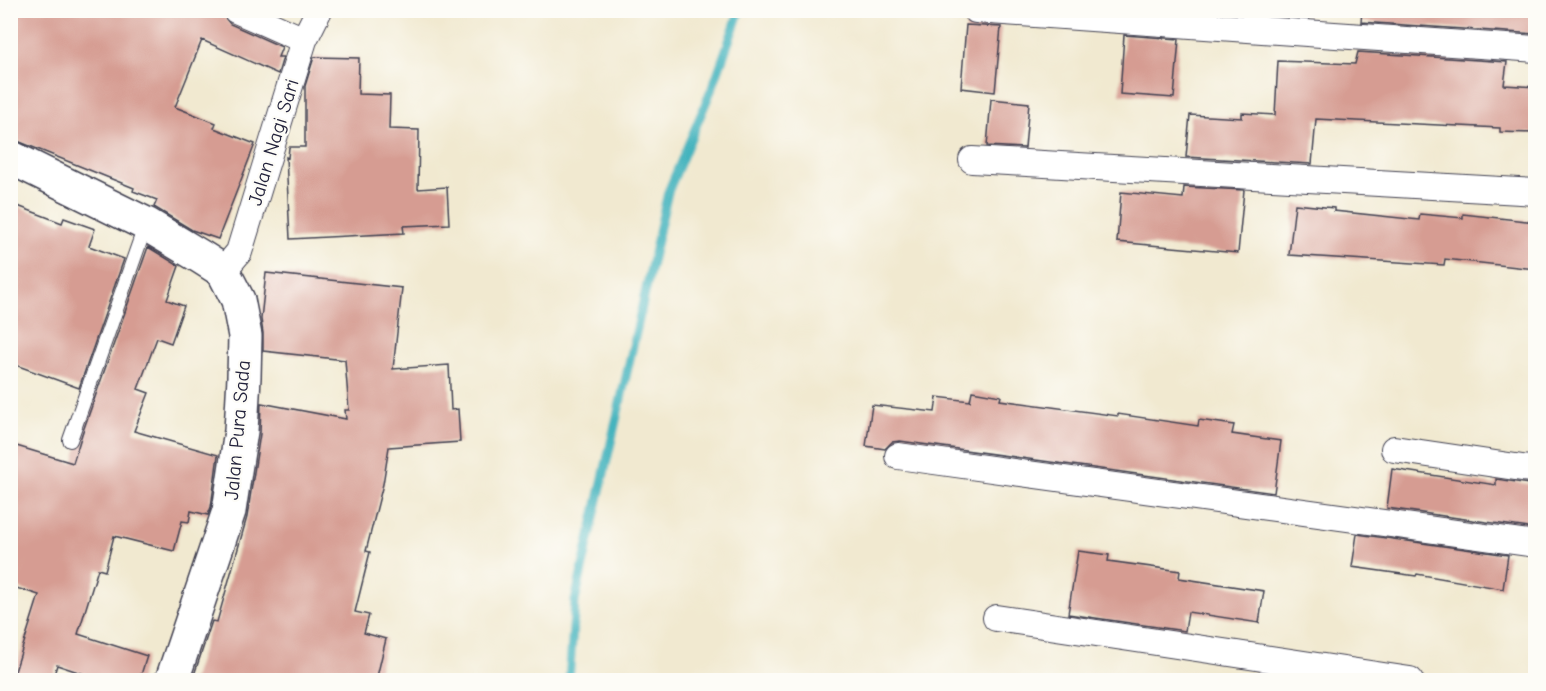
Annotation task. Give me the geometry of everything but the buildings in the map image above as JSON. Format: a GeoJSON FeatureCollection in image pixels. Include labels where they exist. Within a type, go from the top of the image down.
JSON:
{"type":"FeatureCollection","features":[{"type":"Feature","properties":{"kind":"street"},"geometry":{"type":"LineString","coordinates":[[236,10],[304,40]]}},
{"type":"Feature","properties":{"kind":"street","name":"Jalan Nagi Sari"},"geometry":{"type":"LineString","coordinates":[[223,271],[239,252],[304,40],[319,10]]}},
{"type":"Feature","properties":{"kind":"street"},"geometry":{"type":"LineString","coordinates":[[976,10],[1536,49]]}},
{"type":"Feature","properties":{"kind":"street"},"geometry":{"type":"LineString","coordinates":[[10,157],[146,224],[223,271]]}},
{"type":"Feature","properties":{"kind":"street"},"geometry":{"type":"LineString","coordinates":[[972,160],[1536,192]]}},
{"type":"Feature","properties":{"kind":"street","name":"Jalan Pura Sada"},"geometry":{"type":"LineString","coordinates":[[172,681],[229,511],[241,431],[245,336],[238,300],[223,271]]}},
{"type":"Feature","properties":{"kind":"street"},"geometry":{"type":"LineString","coordinates":[[1394,449],[1536,470]]}},
{"type":"Feature","properties":{"kind":"street"},"geometry":{"type":"LineString","coordinates":[[898,456],[1536,544]]}},
{"type":"Feature","properties":{"kind":"street"},"geometry":{"type":"LineString","coordinates":[[996,618],[1410,681]]}},
{"type":"Feature","properties":{"kind":"lane"},"geometry":{"type":"LineString","coordinates":[[70,441],[146,224]]}},
{"type":"Feature","properties":{"kind":"waterway"},"geometry":{"type":"LineString","coordinates":[[569,680],[575,601],[668,192],[713,86],[740,10]]}}]}
